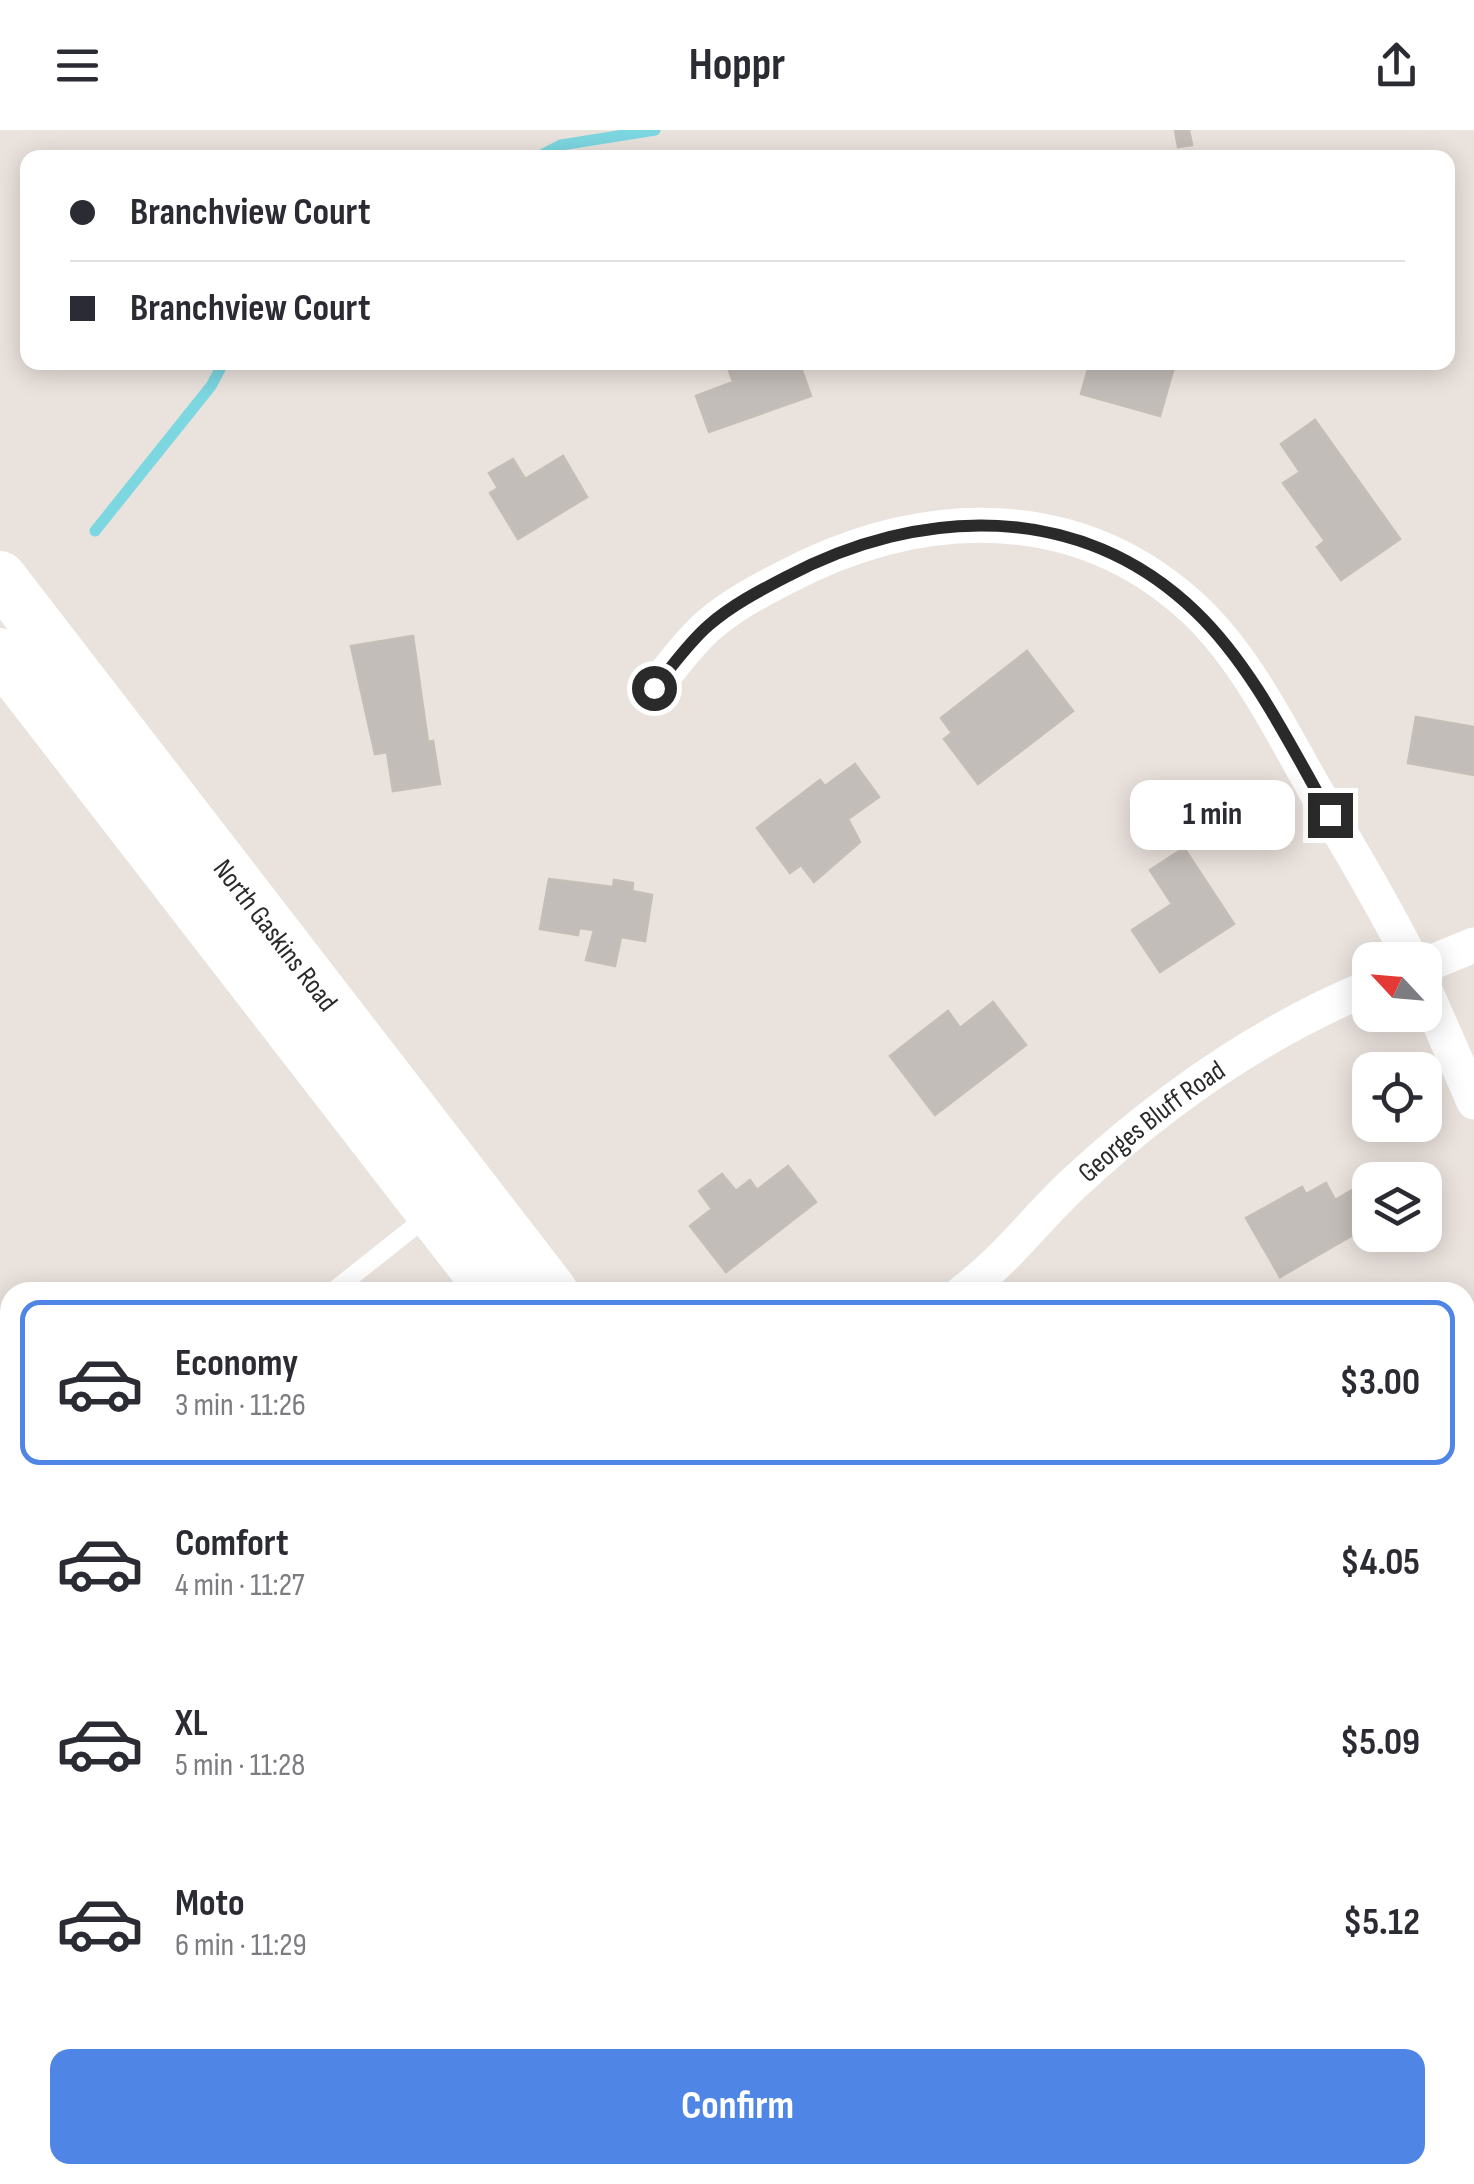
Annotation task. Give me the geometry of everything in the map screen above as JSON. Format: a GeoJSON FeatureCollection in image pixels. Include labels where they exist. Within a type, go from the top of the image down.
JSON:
{"type":"FeatureCollection","features":[{"type":"Feature","properties":{"kind":"main road","name":"North Gaskins Road"},"geometry":{"type":"LineString","coordinates":[[0,577],[544,1282]]}},
{"type":"Feature","properties":{"kind":"main road","name":"North Gaskins Road"},"geometry":{"type":"LineString","coordinates":[[0,654],[486,1282]]}},
{"type":"Feature","properties":{"kind":"street"},"geometry":{"type":"LineString","coordinates":[[654,688],[698,636],[750,596],[829,554],[898,531],[985,523],[1060,536],[1096,549],[1159,583],[1196,612],[1224,645],[1272,714],[1402,942]]}},
{"type":"Feature","properties":{"kind":"street"},"geometry":{"type":"LineString","coordinates":[[1442,958],[1474,945]]}},
{"type":"Feature","properties":{"kind":"street","name":"Georges Bluff Road"},"geometry":{"type":"LineString","coordinates":[[976,1282],[1082,1176],[1183,1093],[1281,1029],[1352,995]]}},
{"type":"Feature","properties":{"kind":"street"},"geometry":{"type":"LineString","coordinates":[[1442,1029],[1474,1102]]}},
{"type":"Feature","properties":{"kind":"lane"},"geometry":{"type":"LineString","coordinates":[[345,1282],[432,1213]]}},
{"type":"Feature","properties":{"kind":"building"},"geometry":{"type":"Polygon","coordinates":[[[1175,130],[1189,130],[1192,145],[1178,147],[1175,130]]]}},
{"type":"Feature","properties":{"kind":"building"},"geometry":{"type":"Polygon","coordinates":[[[729,370],[802,370],[811,396],[709,432],[696,396],[733,382],[729,370]]]}},
{"type":"Feature","properties":{"kind":"building"},"geometry":{"type":"Polygon","coordinates":[[[1088,370],[1173,370],[1160,416],[1081,394],[1088,370]]]}},
{"type":"Feature","properties":{"kind":"building"},"geometry":{"type":"Polygon","coordinates":[[[1315,420],[1400,539],[1341,580],[1317,547],[1325,541],[1283,483],[1300,472],[1281,444],[1315,420]]]}},
{"type":"Feature","properties":{"kind":"building"},"geometry":{"type":"Polygon","coordinates":[[[563,456],[587,497],[518,539],[490,493],[498,488],[489,473],[513,459],[525,479],[563,456]]]}},
{"type":"Feature","properties":{"kind":"building"},"geometry":{"type":"Polygon","coordinates":[[[413,636],[428,742],[433,741],[440,784],[393,791],[387,752],[375,754],[351,646],[413,636]]]}},
{"type":"Feature","properties":{"kind":"building"},"geometry":{"type":"Polygon","coordinates":[[[1027,651],[1073,711],[978,784],[944,739],[952,733],[941,718],[1027,651]]]}},
{"type":"Feature","properties":{"kind":"building"},"geometry":{"type":"Polygon","coordinates":[[[1416,717],[1474,727],[1474,775],[1408,763],[1416,717]]]}},
{"type":"Feature","properties":{"kind":"building"},"geometry":{"type":"Polygon","coordinates":[[[855,764],[879,797],[848,819],[860,842],[814,882],[801,865],[790,873],[757,828],[820,780],[825,786],[855,764]]]}},
{"type":"Feature","properties":{"kind":"building"},"geometry":{"type":"Polygon","coordinates":[[[1184,848],[1234,924],[1160,972],[1132,930],[1172,904],[1150,870],[1184,848]]]}},
{"type":"Feature","properties":{"kind":"building"},"geometry":{"type":"Polygon","coordinates":[[[549,879],[613,887],[614,880],[633,883],[632,891],[652,895],[645,941],[621,937],[615,966],[586,960],[594,930],[579,928],[578,935],[540,929],[549,879]]]}},
{"type":"Feature","properties":{"kind":"building"},"geometry":{"type":"Polygon","coordinates":[[[993,1002],[1026,1045],[935,1115],[890,1056],[948,1011],[960,1028],[993,1002]]]}},
{"type":"Feature","properties":{"kind":"building"},"geometry":{"type":"Polygon","coordinates":[[[788,1166],[816,1202],[726,1272],[690,1226],[712,1209],[699,1191],[722,1174],[736,1191],[750,1180],[757,1190],[788,1166]]]}},
{"type":"Feature","properties":{"kind":"building"},"geometry":{"type":"Polygon","coordinates":[[[1326,1183],[1335,1200],[1352,1190],[1352,1236],[1280,1277],[1246,1218],[1302,1187],[1306,1194],[1326,1183]]]}},
{"type":"Feature","properties":{"kind":"waterway"},"geometry":{"type":"LineString","coordinates":[[551,150],[561,145],[655,130]]}},
{"type":"Feature","properties":{"kind":"waterway"},"geometry":{"type":"LineString","coordinates":[[95,531],[220,370]]}},
{"type":"Feature","properties":{"kind":"route"},"geometry":{"type":"LineString","coordinates":[[654,688],[711,623],[750,596],[829,554],[898,531],[985,523],[1020,527],[1060,536],[1130,564],[1196,612],[1272,714],[1330,815]]}}]}
